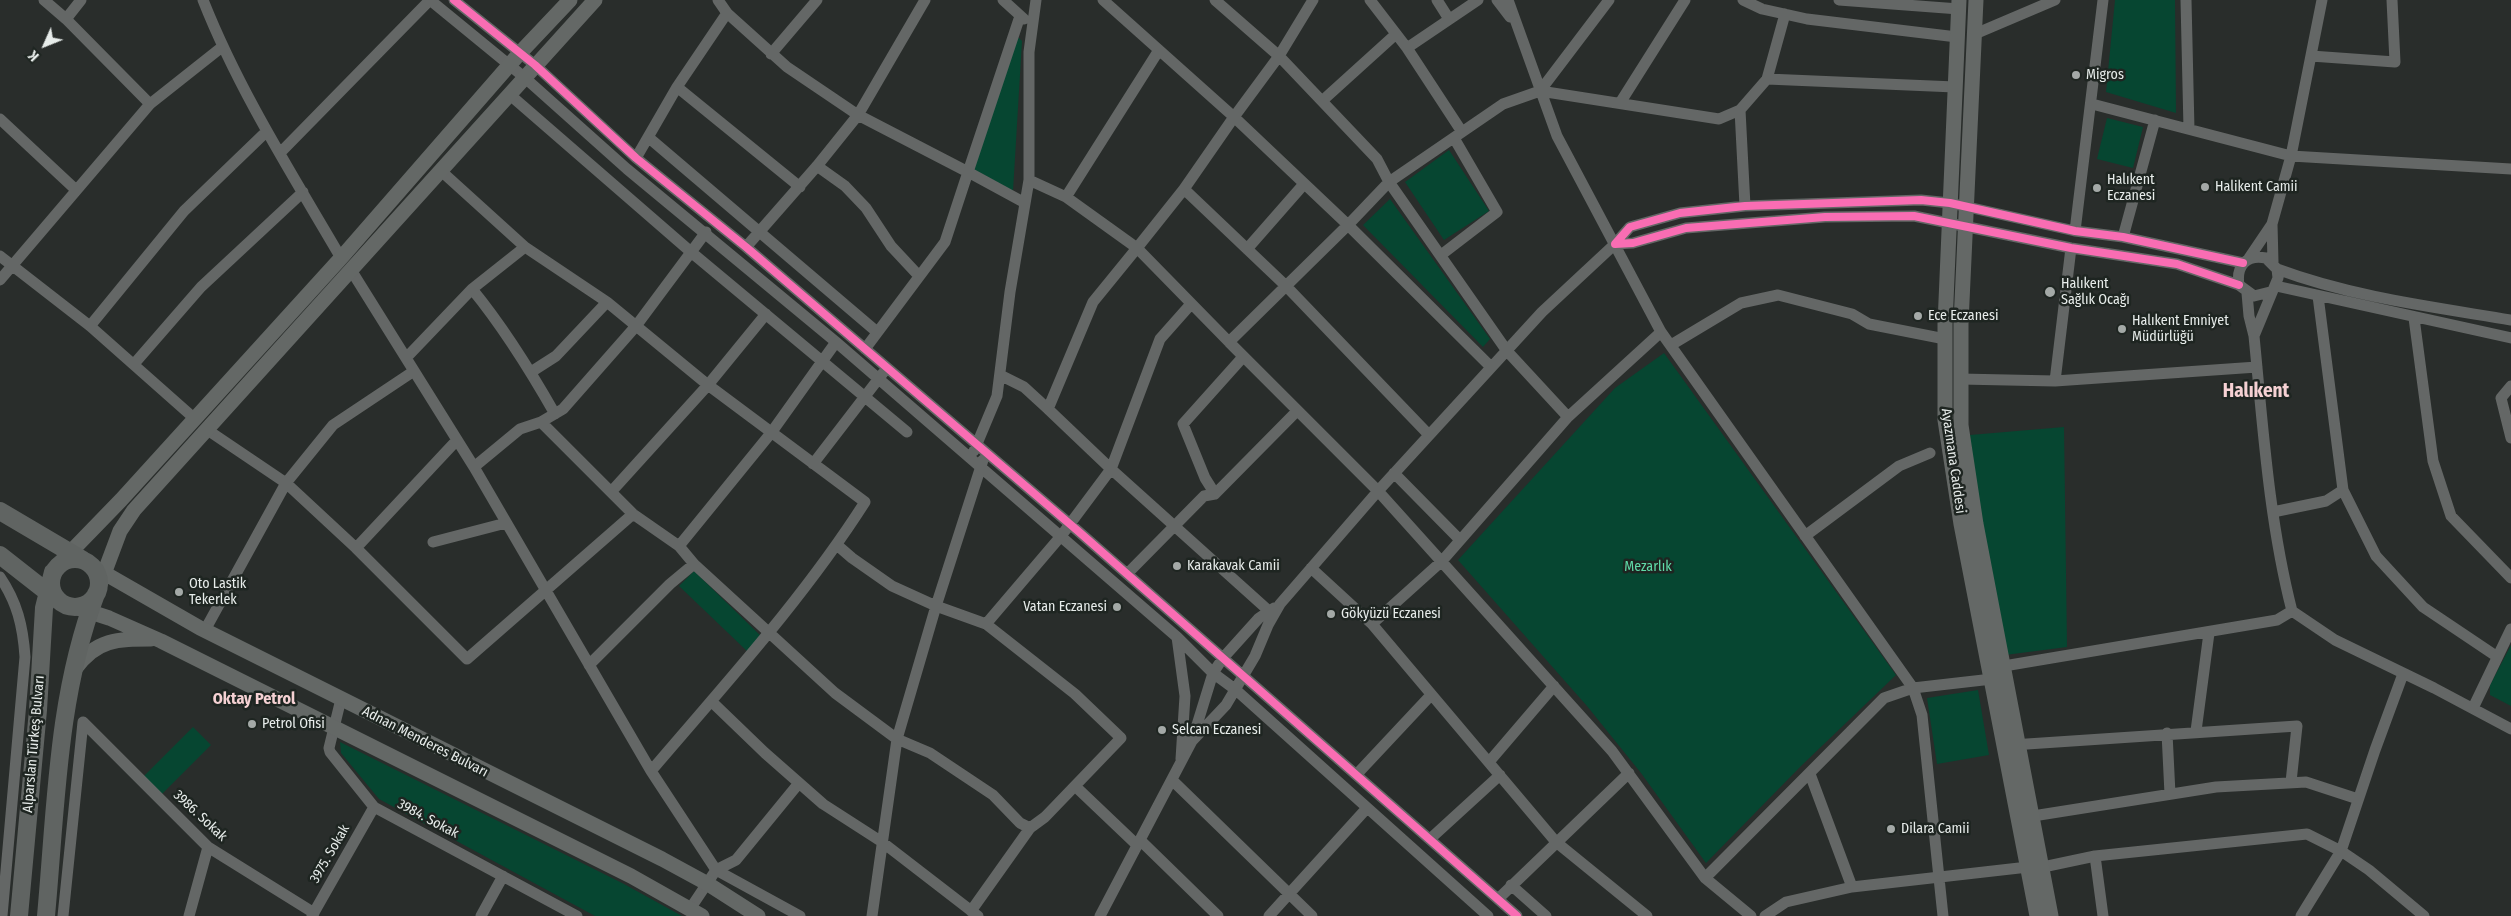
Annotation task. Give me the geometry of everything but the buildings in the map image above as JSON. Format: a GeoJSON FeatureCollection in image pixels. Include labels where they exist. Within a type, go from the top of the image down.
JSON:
{"type":"FeatureCollection","features":[{"type":"Feature","properties":{"kind":"highway","name":"Adnan Menderes Bulvarı"},"geometry":{"type":"LineString","coordinates":[[0,511],[70,553],[95,576]]}},
{"type":"Feature","properties":{"kind":"highway"},"geometry":{"type":"LineString","coordinates":[[0,555],[47,594],[69,605],[86,604],[95,576],[71,559],[55,569],[52,588],[54,595],[69,605]]}},
{"type":"Feature","properties":{"kind":"highway","name":"Alparslan Türkeş Bulvarı"},"geometry":{"type":"LineString","coordinates":[[19,916],[27,742],[47,594],[55,569]]}},
{"type":"Feature","properties":{"kind":"highway","name":"Alparslan Türkeş Bulvarı"},"geometry":{"type":"LineString","coordinates":[[46,916],[63,727],[72,674],[90,611],[95,576]]}},
{"type":"Feature","properties":{"kind":"main road"},"geometry":{"type":"LineString","coordinates":[[95,576],[126,521],[201,424],[341,258],[508,66],[570,0]]}},
{"type":"Feature","properties":{"kind":"main road"},"geometry":{"type":"LineString","coordinates":[[55,569],[121,500],[201,424],[351,270],[595,0]]}},
{"type":"Feature","properties":{"kind":"main road","name":"Ayazmana Caddesi"},"geometry":{"type":"LineString","coordinates":[[1977,0],[1960,379],[1961,425],[1993,648],[1992,679],[2033,816],[2037,916]]}},
{"type":"Feature","properties":{"kind":"main road","name":"Ayazmana Caddesi"},"geometry":{"type":"LineString","coordinates":[[1959,4],[1945,339],[1944,397],[1947,439],[1993,648],[2004,666],[2012,745],[2035,867],[2051,916]]}},
{"type":"Feature","properties":{"kind":"main road"},"geometry":{"type":"LineString","coordinates":[[341,258],[351,270]]}},
{"type":"Feature","properties":{"kind":"main road","name":"Adnan Menderes Bulvarı"},"geometry":{"type":"LineString","coordinates":[[95,576],[707,883],[758,916]]}},
{"type":"Feature","properties":{"kind":"main road","name":"Adnan Menderes Bulvarı"},"geometry":{"type":"LineString","coordinates":[[69,605],[90,611],[157,640],[631,876],[696,913]]}},
{"type":"Feature","properties":{"kind":"main road"},"geometry":{"type":"LineString","coordinates":[[72,674],[83,658],[105,643],[128,639],[157,640]]}},
{"type":"Feature","properties":{"kind":"street"},"geometry":{"type":"LineString","coordinates":[[44,0],[66,18],[150,104]]}},
{"type":"Feature","properties":{"kind":"street"},"geometry":{"type":"LineString","coordinates":[[66,18],[82,0]]}},
{"type":"Feature","properties":{"kind":"street"},"geometry":{"type":"LineString","coordinates":[[203,0],[222,47],[267,131],[341,258]]}},
{"type":"Feature","properties":{"kind":"street"},"geometry":{"type":"LineString","coordinates":[[280,153],[430,0],[508,66],[524,77],[627,169],[706,232],[970,457],[1177,637],[1213,673],[1236,690],[1488,916]]}},
{"type":"Feature","properties":{"kind":"street"},"geometry":{"type":"LineString","coordinates":[[454,0],[535,65],[636,158],[746,247],[987,453],[1243,674],[1518,916]]}},
{"type":"Feature","properties":{"kind":"street"},"geometry":{"type":"LineString","coordinates":[[718,0],[727,13],[771,54],[858,115],[1025,203]]}},
{"type":"Feature","properties":{"kind":"street"},"geometry":{"type":"LineString","coordinates":[[771,54],[817,0]]}},
{"type":"Feature","properties":{"kind":"street"},"geometry":{"type":"LineString","coordinates":[[746,247],[800,187],[858,115],[924,0]]}},
{"type":"Feature","properties":{"kind":"street"},"geometry":{"type":"LineString","coordinates":[[1003,0],[1032,28]]}},
{"type":"Feature","properties":{"kind":"street"},"geometry":{"type":"LineString","coordinates":[[970,457],[977,445],[997,396],[1029,180],[1030,52],[1036,0]]}},
{"type":"Feature","properties":{"kind":"street"},"geometry":{"type":"LineString","coordinates":[[1103,0],[1234,118],[1348,225],[1491,367]]}},
{"type":"Feature","properties":{"kind":"street"},"geometry":{"type":"LineString","coordinates":[[1215,0],[1279,56],[1377,159],[1389,182],[1507,351],[1568,417]]}},
{"type":"Feature","properties":{"kind":"street"},"geometry":{"type":"LineString","coordinates":[[1048,409],[1092,302],[1184,189],[1279,56],[1313,0]]}},
{"type":"Feature","properties":{"kind":"street"},"geometry":{"type":"LineString","coordinates":[[1370,0],[1407,48],[1458,135],[1497,212],[1441,255]]}},
{"type":"Feature","properties":{"kind":"street"},"geometry":{"type":"LineString","coordinates":[[1437,0],[1449,19]]}},
{"type":"Feature","properties":{"kind":"street"},"geometry":{"type":"LineString","coordinates":[[1407,48],[1478,0]]}},
{"type":"Feature","properties":{"kind":"street"},"geometry":{"type":"LineString","coordinates":[[1497,0],[1514,22]]}},
{"type":"Feature","properties":{"kind":"street"},"geometry":{"type":"LineString","coordinates":[[1508,0],[1514,22],[1557,136],[1662,332],[1913,688],[1922,715],[1943,916]]}},
{"type":"Feature","properties":{"kind":"street"},"geometry":{"type":"LineString","coordinates":[[1540,91],[1609,0]]}},
{"type":"Feature","properties":{"kind":"street"},"geometry":{"type":"LineString","coordinates":[[1620,103],[1685,0]]}},
{"type":"Feature","properties":{"kind":"street"},"geometry":{"type":"LineString","coordinates":[[1743,0],[1762,9],[1807,19],[1958,37]]}},
{"type":"Feature","properties":{"kind":"street"},"geometry":{"type":"LineString","coordinates":[[1839,0],[1959,4]]}},
{"type":"Feature","properties":{"kind":"street"},"geometry":{"type":"LineString","coordinates":[[1975,34],[2055,0]]}},
{"type":"Feature","properties":{"kind":"street"},"geometry":{"type":"LineString","coordinates":[[2075,231],[2092,104],[2103,0]]}},
{"type":"Feature","properties":{"kind":"street"},"geometry":{"type":"LineString","coordinates":[[2186,0],[2188,129]]}},
{"type":"Feature","properties":{"kind":"street"},"geometry":{"type":"LineString","coordinates":[[2254,336],[2278,278],[2275,266],[2272,224],[2291,156],[2322,0]]}},
{"type":"Feature","properties":{"kind":"street"},"geometry":{"type":"LineString","coordinates":[[2311,56],[2394,62],[2392,0]]}},
{"type":"Feature","properties":{"kind":"street"},"geometry":{"type":"LineString","coordinates":[[636,158],[677,86],[727,13]]}},
{"type":"Feature","properties":{"kind":"street"},"geometry":{"type":"LineString","coordinates":[[1228,342],[1348,225],[1389,182],[1503,104],[1540,91],[1719,119],[1740,110],[1766,79],[1785,14]]}},
{"type":"Feature","properties":{"kind":"street"},"geometry":{"type":"LineString","coordinates":[[865,349],[945,242],[1020,16]]}},
{"type":"Feature","properties":{"kind":"street"},"geometry":{"type":"LineString","coordinates":[[1322,101],[1396,34]]}},
{"type":"Feature","properties":{"kind":"street"},"geometry":{"type":"LineString","coordinates":[[0,280],[150,104],[222,47]]}},
{"type":"Feature","properties":{"kind":"street"},"geometry":{"type":"LineString","coordinates":[[1066,197],[1159,50]]}},
{"type":"Feature","properties":{"kind":"street"},"geometry":{"type":"LineString","coordinates":[[1766,79],[1955,87]]}},
{"type":"Feature","properties":{"kind":"street"},"geometry":{"type":"LineString","coordinates":[[677,86],[800,187]]}},
{"type":"Feature","properties":{"kind":"street"},"geometry":{"type":"LineString","coordinates":[[509,94],[691,252],[907,432]]}},
{"type":"Feature","properties":{"kind":"street"},"geometry":{"type":"LineString","coordinates":[[2092,104],[2291,156],[2511,169]]}},
{"type":"Feature","properties":{"kind":"street"},"geometry":{"type":"LineString","coordinates":[[1740,110],[1745,206]]}},
{"type":"Feature","properties":{"kind":"street"},"geometry":{"type":"LineString","coordinates":[[0,119],[76,189]]}},
{"type":"Feature","properties":{"kind":"street"},"geometry":{"type":"LineString","coordinates":[[2123,236],[2155,120]]}},
{"type":"Feature","properties":{"kind":"street"},"geometry":{"type":"LineString","coordinates":[[90,326],[184,211],[267,131]]}},
{"type":"Feature","properties":{"kind":"street"},"geometry":{"type":"LineString","coordinates":[[648,137],[877,332]]}},
{"type":"Feature","properties":{"kind":"street"},"geometry":{"type":"LineString","coordinates":[[817,166],[845,186],[866,208],[891,246],[919,276]]}},
{"type":"Feature","properties":{"kind":"street"},"geometry":{"type":"LineString","coordinates":[[440,170],[525,247],[607,302],[708,385],[865,502],[837,544],[769,634],[651,771]]}},
{"type":"Feature","properties":{"kind":"street"},"geometry":{"type":"LineString","coordinates":[[1029,180],[1066,197],[1137,248],[1228,342],[1378,491],[1612,751],[1705,878],[1751,916]]}},
{"type":"Feature","properties":{"kind":"street"},"geometry":{"type":"LineString","coordinates":[[1247,249],[1304,184]]}},
{"type":"Feature","properties":{"kind":"street"},"geometry":{"type":"LineString","coordinates":[[1184,189],[1286,286],[1429,435]]}},
{"type":"Feature","properties":{"kind":"street"},"geometry":{"type":"LineString","coordinates":[[134,364],[201,287],[303,192]]}},
{"type":"Feature","properties":{"kind":"street"},"geometry":{"type":"LineString","coordinates":[[1192,741],[1226,705],[1236,690],[1280,604],[1394,473],[1542,312],[1615,244],[1630,227],[1680,213],[1745,206],[1910,200],[1950,203],[2075,231],[2123,236],[2246,260],[2266,258],[2275,266],[2325,285],[2417,304],[2511,320]]}},
{"type":"Feature","properties":{"kind":"street"},"geometry":{"type":"LineString","coordinates":[[1615,244],[1633,243],[1686,228],[1825,217],[1914,216],[2071,248],[2177,264],[2243,289],[2254,296],[2273,289],[2318,296],[2511,338]]}},
{"type":"Feature","properties":{"kind":"street"},"geometry":{"type":"LineString","coordinates":[[2272,224],[2239,270],[2254,336],[2280,566],[2292,611],[2335,640],[2473,708],[2511,729]]}},
{"type":"Feature","properties":{"kind":"street"},"geometry":{"type":"LineString","coordinates":[[474,467],[520,429],[542,422],[563,409],[636,326],[706,232]]}},
{"type":"Feature","properties":{"kind":"street"},"geometry":{"type":"LineString","coordinates":[[406,358],[472,289],[525,247]]}},
{"type":"Feature","properties":{"kind":"street"},"geometry":{"type":"LineString","coordinates":[[2055,380],[2071,248]]}},
{"type":"Feature","properties":{"kind":"street"},"geometry":{"type":"LineString","coordinates":[[0,256],[90,326],[201,424],[286,483],[356,548],[467,659],[547,592],[633,514]]}},
{"type":"Feature","properties":{"kind":"street"},"geometry":{"type":"LineString","coordinates":[[351,270],[474,467],[651,771],[716,870],[800,916]]}},
{"type":"Feature","properties":{"kind":"street"},"geometry":{"type":"LineString","coordinates":[[472,289],[531,372],[555,414]]}},
{"type":"Feature","properties":{"kind":"street"},"geometry":{"type":"LineString","coordinates":[[1671,346],[1741,303],[1778,295],[1852,314],[1869,324],[1945,339]]}},
{"type":"Feature","properties":{"kind":"street"},"geometry":{"type":"LineString","coordinates":[[2318,296],[2343,490],[2376,556],[2423,607],[2496,656]]}},
{"type":"Feature","properties":{"kind":"street"},"geometry":{"type":"LineString","coordinates":[[531,372],[556,356],[607,302]]}},
{"type":"Feature","properties":{"kind":"street"},"geometry":{"type":"LineString","coordinates":[[986,624],[1070,525],[1111,469],[1160,340],[1191,304]]}},
{"type":"Feature","properties":{"kind":"street"},"geometry":{"type":"LineString","coordinates":[[611,492],[708,385],[766,314]]}},
{"type":"Feature","properties":{"kind":"street"},"geometry":{"type":"LineString","coordinates":[[2414,318],[2433,461],[2451,516],[2511,578]]}},
{"type":"Feature","properties":{"kind":"street"},"geometry":{"type":"LineString","coordinates":[[1372,624],[1442,561],[1568,417],[1662,332]]}},
{"type":"Feature","properties":{"kind":"street"},"geometry":{"type":"LineString","coordinates":[[679,546],[771,433],[836,342]]}},
{"type":"Feature","properties":{"kind":"street"},"geometry":{"type":"LineString","coordinates":[[1214,494],[1183,424],[1243,357]]}},
{"type":"Feature","properties":{"kind":"street"},"geometry":{"type":"LineString","coordinates":[[1960,379],[2055,380],[2257,367]]}},
{"type":"Feature","properties":{"kind":"street"},"geometry":{"type":"LineString","coordinates":[[813,464],[888,368]]}},
{"type":"Feature","properties":{"kind":"street"},"geometry":{"type":"LineString","coordinates":[[204,630],[286,483],[333,425],[414,371]]}},
{"type":"Feature","properties":{"kind":"street"},"geometry":{"type":"LineString","coordinates":[[1000,375],[1024,387],[1111,469],[1269,612]]}},
{"type":"Feature","properties":{"kind":"street"},"geometry":{"type":"LineString","coordinates":[[2511,386],[2501,398],[2511,438]]}},
{"type":"Feature","properties":{"kind":"street"},"geometry":{"type":"LineString","coordinates":[[1127,574],[1204,496],[1214,494],[1297,411]]}},
{"type":"Feature","properties":{"kind":"street"},"geometry":{"type":"LineString","coordinates":[[542,422],[633,514],[679,546],[694,564],[835,693],[896,739],[930,753],[994,795],[1020,822],[1030,828]]}},
{"type":"Feature","properties":{"kind":"street"},"geometry":{"type":"LineString","coordinates":[[356,548],[457,440]]}},
{"type":"Feature","properties":{"kind":"street"},"geometry":{"type":"LineString","coordinates":[[872,916],[896,739],[980,466],[987,453]]}},
{"type":"Feature","properties":{"kind":"street"},"geometry":{"type":"LineString","coordinates":[[1805,536],[1899,466],[1930,453]]}},
{"type":"Feature","properties":{"kind":"street"},"geometry":{"type":"LineString","coordinates":[[1394,473],[1460,540]]}},
{"type":"Feature","properties":{"kind":"street"},"geometry":{"type":"LineString","coordinates":[[2273,512],[2326,501],[2343,490]]}},
{"type":"Feature","properties":{"kind":"street"},"geometry":{"type":"LineString","coordinates":[[433,542],[506,522]]}},
{"type":"Feature","properties":{"kind":"street"},"geometry":{"type":"LineString","coordinates":[[711,701],[823,804],[882,842],[975,914],[1030,828],[1045,817],[1121,738],[1075,694],[986,624],[936,606],[892,586],[852,558],[837,544]]}},
{"type":"Feature","properties":{"kind":"street"},"geometry":{"type":"LineString","coordinates":[[589,665],[670,584],[694,564]]}},
{"type":"Feature","properties":{"kind":"street"},"geometry":{"type":"LineString","coordinates":[[1311,568],[1372,624],[1556,842],[1647,916]]}},
{"type":"Feature","properties":{"kind":"street"},"geometry":{"type":"LineString","coordinates":[[0,578],[17,606],[24,639],[27,742],[2,916]]}},
{"type":"Feature","properties":{"kind":"street"},"geometry":{"type":"LineString","coordinates":[[1100,916],[1192,741],[1213,673],[1223,658],[1259,618],[1280,604]]}},
{"type":"Feature","properties":{"kind":"street"},"geometry":{"type":"LineString","coordinates":[[2004,666],[2277,620],[2292,611]]}},
{"type":"Feature","properties":{"kind":"street"},"geometry":{"type":"LineString","coordinates":[[2473,708],[2496,656],[2511,629]]}},
{"type":"Feature","properties":{"kind":"street"},"geometry":{"type":"LineString","coordinates":[[2196,731],[2208,633]]}},
{"type":"Feature","properties":{"kind":"street"},"geometry":{"type":"LineString","coordinates":[[1177,637],[1185,696],[1181,763]]}},
{"type":"Feature","properties":{"kind":"street"},"geometry":{"type":"LineString","coordinates":[[2301,916],[2341,850],[2403,674]]}},
{"type":"Feature","properties":{"kind":"street"},"geometry":{"type":"LineString","coordinates":[[1705,878],[1884,698],[1913,688],[1992,679]]}},
{"type":"Feature","properties":{"kind":"street"},"geometry":{"type":"LineString","coordinates":[[1489,762],[1554,686]]}},
{"type":"Feature","properties":{"kind":"street"},"geometry":{"type":"LineString","coordinates":[[1357,774],[1431,694]]}},
{"type":"Feature","properties":{"kind":"street","name":"3984. Sokak"},"geometry":{"type":"LineString","coordinates":[[341,699],[329,748],[330,752],[374,807],[502,876],[559,912],[577,916]]}},
{"type":"Feature","properties":{"kind":"street","name":"3986. Sokak"},"geometry":{"type":"LineString","coordinates":[[64,916],[82,722],[208,847],[313,914]]}},
{"type":"Feature","properties":{"kind":"street"},"geometry":{"type":"LineString","coordinates":[[2012,745],[2196,731],[2297,726],[2291,782]]}},
{"type":"Feature","properties":{"kind":"street"},"geometry":{"type":"LineString","coordinates":[[2167,733],[2170,794]]}},
{"type":"Feature","properties":{"kind":"street"},"geometry":{"type":"LineString","coordinates":[[1498,899],[1629,773]]}},
{"type":"Feature","properties":{"kind":"street"},"geometry":{"type":"LineString","coordinates":[[1810,774],[1852,887]]}},
{"type":"Feature","properties":{"kind":"street"},"geometry":{"type":"LineString","coordinates":[[1430,840],[1500,775]]}},
{"type":"Feature","properties":{"kind":"street"},"geometry":{"type":"LineString","coordinates":[[1172,780],[1288,895],[1312,916]]}},
{"type":"Feature","properties":{"kind":"street"},"geometry":{"type":"LineString","coordinates":[[2033,816],[2216,787],[2291,782],[2306,782],[2358,799]]}},
{"type":"Feature","properties":{"kind":"street"},"geometry":{"type":"LineString","coordinates":[[696,913],[707,883],[716,870],[736,860],[799,783]]}},
{"type":"Feature","properties":{"kind":"street"},"geometry":{"type":"LineString","coordinates":[[1075,786],[1218,916]]}},
{"type":"Feature","properties":{"kind":"street","name":"3975. Sokak"},"geometry":{"type":"LineString","coordinates":[[313,914],[374,807]]}},
{"type":"Feature","properties":{"kind":"street"},"geometry":{"type":"LineString","coordinates":[[1269,916],[1367,808]]}},
{"type":"Feature","properties":{"kind":"street"},"geometry":{"type":"LineString","coordinates":[[1765,916],[1786,902],[1852,887],[2035,867],[2095,856],[2307,834],[2341,850],[2422,916]]}},
{"type":"Feature","properties":{"kind":"street"},"geometry":{"type":"LineString","coordinates":[[189,916],[208,847]]}},
{"type":"Feature","properties":{"kind":"street"},"geometry":{"type":"LineString","coordinates":[[2095,856],[2104,916]]}},
{"type":"Feature","properties":{"kind":"street"},"geometry":{"type":"LineString","coordinates":[[481,916],[502,876]]}},
{"type":"Feature","properties":{"kind":"street"},"geometry":{"type":"LineString","coordinates":[[1511,885],[1546,916]]}},
{"type":"Feature","properties":{"kind":"green space"},"geometry":{"type":"Polygon","coordinates":[[[2115,0],[2175,0],[2176,113],[2106,92],[2115,0]]]}},
{"type":"Feature","properties":{"kind":"green space"},"geometry":{"type":"Polygon","coordinates":[[[1017,36],[1022,41],[1013,191],[973,169],[1017,36]]]}},
{"type":"Feature","properties":{"kind":"green space"},"geometry":{"type":"Polygon","coordinates":[[[2107,118],[2143,127],[2133,168],[2097,159],[2107,118]]]}},
{"type":"Feature","properties":{"kind":"green space"},"geometry":{"type":"Polygon","coordinates":[[[1449,150],[1489,211],[1444,240],[1405,182],[1449,150]]]}},
{"type":"Feature","properties":{"kind":"green space"},"geometry":{"type":"Polygon","coordinates":[[[1390,199],[1490,339],[1483,347],[1363,225],[1390,199]]]}},
{"type":"Feature","properties":{"kind":"green space","name":"Mezarlık"},"geometry":{"type":"Polygon","coordinates":[[[1664,353],[1896,675],[1801,766],[1706,863],[1641,773],[1587,706],[1458,560],[1615,388],[1664,353]]]}},
{"type":"Feature","properties":{"kind":"green space"},"geometry":{"type":"Polygon","coordinates":[[[2064,427],[2067,647],[2005,655],[1980,530],[1970,435],[2064,427]]]}},
{"type":"Feature","properties":{"kind":"green space"},"geometry":{"type":"Polygon","coordinates":[[[694,571],[763,638],[749,653],[679,586],[694,571]]]}},
{"type":"Feature","properties":{"kind":"green space"},"geometry":{"type":"Polygon","coordinates":[[[2511,645],[2511,706],[2490,695],[2490,685],[2511,645]]]}},
{"type":"Feature","properties":{"kind":"green space"},"geometry":{"type":"Polygon","coordinates":[[[1978,690],[1989,755],[1937,764],[1927,698],[1978,690]]]}},
{"type":"Feature","properties":{"kind":"green space"},"geometry":{"type":"Polygon","coordinates":[[[193,727],[211,745],[162,794],[144,776],[193,727]]]}},
{"type":"Feature","properties":{"kind":"green space"},"geometry":{"type":"Polygon","coordinates":[[[340,742],[624,884],[682,916],[595,916],[379,799],[341,753],[340,742]]]}},
{"type":"Feature","properties":{"kind":"cycle path"},"geometry":{"type":"LineString","coordinates":[[454,0],[535,65],[636,158],[746,247],[1078,531],[1517,916]]}},
{"type":"Feature","properties":{"kind":"cycle path"},"geometry":{"type":"LineString","coordinates":[[2239,285],[2177,264],[2071,248],[1914,216],[1825,217],[1686,228],[1633,243],[1615,244],[1630,227],[1680,213],[1745,206],[1921,200],[1950,203],[2075,231],[2123,237],[2243,263]]}},
{"type":"Feature","properties":{"kind":"place","name":"Migros"},"geometry":{"type":"Point","coordinates":[2076,75]}},
{"type":"Feature","properties":{"kind":"place","name":"Halikent Camii"},"geometry":{"type":"Point","coordinates":[2205,187]}},
{"type":"Feature","properties":{"kind":"place","name":"Halıkent Eczanesi"},"geometry":{"type":"Point","coordinates":[2097,188]}},
{"type":"Feature","properties":{"kind":"place","name":"Halıkent Sağlık Ocağı"},"geometry":{"type":"Point","coordinates":[2050,292]}},
{"type":"Feature","properties":{"kind":"place","name":"Ece Eczanesi"},"geometry":{"type":"Point","coordinates":[1918,316]}},
{"type":"Feature","properties":{"kind":"place","name":"Halıkent Emniyet Müdürlüğü"},"geometry":{"type":"Point","coordinates":[2122,329]}},
{"type":"Feature","properties":{"kind":"place","name":"Karakavak Camii"},"geometry":{"type":"Point","coordinates":[1177,566]}},
{"type":"Feature","properties":{"kind":"place","name":"Oto Lastik Tekerlek"},"geometry":{"type":"Point","coordinates":[179,592]}},
{"type":"Feature","properties":{"kind":"place","name":"Vatan Eczanesi"},"geometry":{"type":"Point","coordinates":[1117,607]}},
{"type":"Feature","properties":{"kind":"place","name":"Gökyüzü Eczanesi"},"geometry":{"type":"Point","coordinates":[1331,614]}},
{"type":"Feature","properties":{"kind":"place","name":"Petrol Ofisi"},"geometry":{"type":"Point","coordinates":[252,724]}},
{"type":"Feature","properties":{"kind":"place","name":"Selcan Eczanesi"},"geometry":{"type":"Point","coordinates":[1162,730]}},
{"type":"Feature","properties":{"kind":"place","name":"Dilara Camii"},"geometry":{"type":"Point","coordinates":[1891,829]}},
{"type":"Feature","properties":{"kind":"district","name":"Halıkent"},"geometry":{"type":"Point","coordinates":[2256,392]}},
{"type":"Feature","properties":{"kind":"district","name":"Oktay Petrol"},"geometry":{"type":"Point","coordinates":[254,700]}}]}
